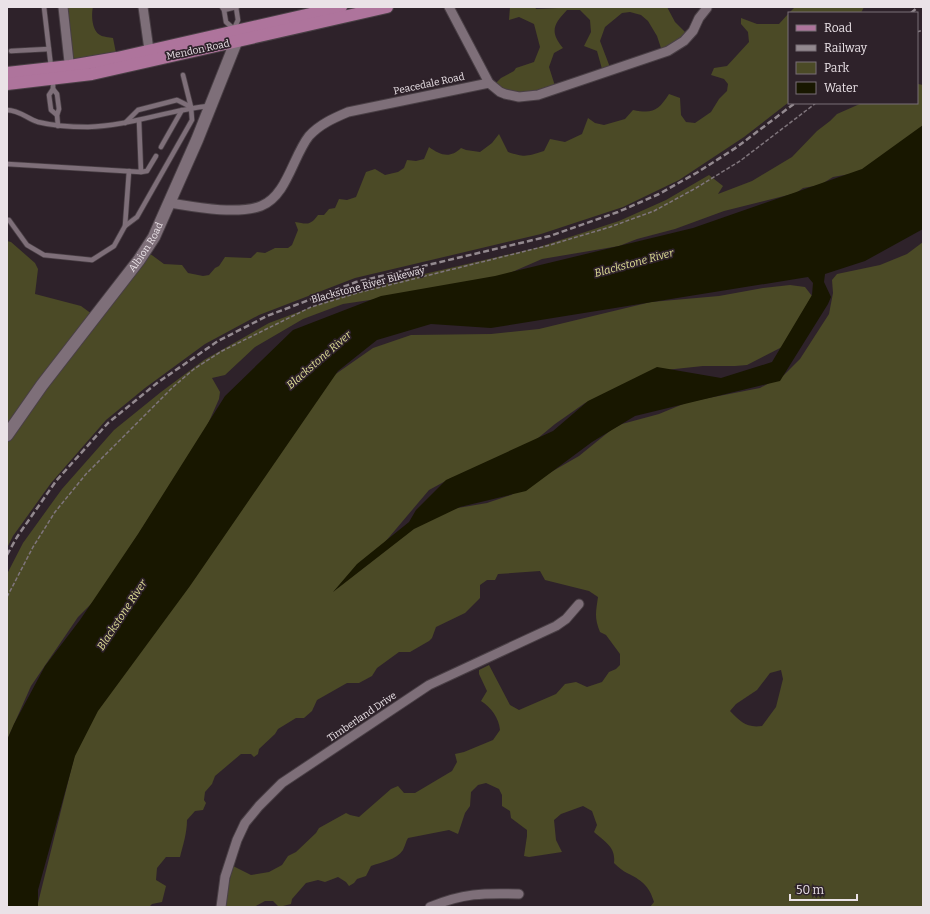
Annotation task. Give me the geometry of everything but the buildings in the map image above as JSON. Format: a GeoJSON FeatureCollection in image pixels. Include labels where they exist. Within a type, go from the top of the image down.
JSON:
{"type":"FeatureCollection","features":[{"type":"Feature","properties":{"kind":"main road","name":"Mendon Road"},"geometry":{"type":"LineString","coordinates":[[7,84],[52,78],[70,71],[92,74],[150,55],[168,57],[235,34],[337,7]]}},
{"type":"Feature","properties":{"kind":"main road","name":"Mendon Road"},"geometry":{"type":"LineString","coordinates":[[235,34],[387,7]]}},
{"type":"Feature","properties":{"kind":"main road","name":"Mendon Road"},"geometry":{"type":"LineString","coordinates":[[7,73],[52,78]]}},
{"type":"Feature","properties":{"kind":"street"},"geometry":{"type":"LineString","coordinates":[[63,7],[70,71]]}},
{"type":"Feature","properties":{"kind":"street"},"geometry":{"type":"LineString","coordinates":[[144,7],[150,55]]}},
{"type":"Feature","properties":{"kind":"street"},"geometry":{"type":"LineString","coordinates":[[450,7],[489,83],[505,94],[527,97],[586,80],[668,51],[684,41],[692,32],[699,18],[707,8]]}},
{"type":"Feature","properties":{"kind":"street","name":"Albion Road"},"geometry":{"type":"LineString","coordinates":[[7,435],[42,385],[139,260],[154,237],[211,106],[235,34]]}},
{"type":"Feature","properties":{"kind":"street","name":"Peacedale Road"},"geometry":{"type":"LineString","coordinates":[[170,203],[221,209],[249,209],[262,205],[281,189],[299,152],[309,136],[319,126],[330,120],[348,112],[489,83]]}},
{"type":"Feature","properties":{"kind":"street","name":"Timberland Drive"},"geometry":{"type":"LineString","coordinates":[[221,907],[225,876],[237,840],[245,823],[259,806],[282,783],[429,685],[556,626],[566,619],[579,604]]}},
{"type":"Feature","properties":{"kind":"street"},"geometry":{"type":"LineString","coordinates":[[430,907],[444,901],[466,895],[487,893],[519,894]]}},
{"type":"Feature","properties":{"kind":"lane"},"geometry":{"type":"LineString","coordinates":[[44,7],[52,78],[57,94],[59,109],[57,114],[58,126]]}},
{"type":"Feature","properties":{"kind":"lane"},"geometry":{"type":"LineString","coordinates":[[237,7],[238,20],[235,34],[226,22],[223,8],[237,7]]}},
{"type":"Feature","properties":{"kind":"lane"},"geometry":{"type":"LineString","coordinates":[[10,51],[49,49]]}},
{"type":"Feature","properties":{"kind":"lane"},"geometry":{"type":"LineString","coordinates":[[7,220],[27,245],[44,255],[92,260],[114,246],[125,226],[137,217],[192,120],[191,107],[184,75]]}},
{"type":"Feature","properties":{"kind":"lane"},"geometry":{"type":"LineString","coordinates":[[52,78],[49,95],[51,110],[57,114]]}},
{"type":"Feature","properties":{"kind":"lane"},"geometry":{"type":"LineString","coordinates":[[125,123],[138,110],[176,100],[191,107]]}},
{"type":"Feature","properties":{"kind":"lane"},"geometry":{"type":"LineString","coordinates":[[7,110],[13,110],[37,122],[58,126],[88,127],[125,123],[191,107],[211,106]]}},
{"type":"Feature","properties":{"kind":"lane"},"geometry":{"type":"LineString","coordinates":[[161,147],[182,110]]}},
{"type":"Feature","properties":{"kind":"lane"},"geometry":{"type":"LineString","coordinates":[[139,120],[140,172]]}},
{"type":"Feature","properties":{"kind":"lane"},"geometry":{"type":"LineString","coordinates":[[7,164],[140,172],[147,171],[156,156]]}},
{"type":"Feature","properties":{"kind":"lane"},"geometry":{"type":"LineString","coordinates":[[125,226],[128,171]]}},
{"type":"Feature","properties":{"kind":"path","name":"Blackstone River Bikeway"},"geometry":{"type":"LineString","coordinates":[[7,597],[33,547],[55,512],[86,474],[173,387],[194,369],[222,351],[311,307],[357,293],[550,245],[610,227],[654,211],[696,188],[740,160],[815,104]]}},
{"type":"Feature","properties":{"kind":"green space"},"geometry":{"type":"Polygon","coordinates":[[[62,7],[93,7],[92,18],[95,30],[101,36],[113,38],[117,58],[73,70],[62,7]]]}},
{"type":"Feature","properties":{"kind":"green space"},"geometry":{"type":"Polygon","coordinates":[[[510,7],[535,7],[536,9],[580,7],[667,7],[675,22],[691,38],[663,54],[657,36],[648,21],[641,15],[630,12],[622,13],[605,27],[600,41],[611,70],[604,76],[597,51],[584,46],[591,32],[590,20],[580,10],[567,10],[559,19],[555,28],[556,37],[563,48],[554,53],[549,67],[556,89],[518,98],[493,86],[501,78],[514,71],[516,68],[534,62],[540,47],[534,24],[519,17],[509,20],[510,7]]]}},
{"type":"Feature","properties":{"kind":"green space"},"geometry":{"type":"Polygon","coordinates":[[[795,7],[864,7],[862,12],[790,12],[795,7]]]}},
{"type":"Feature","properties":{"kind":"green space"},"geometry":{"type":"Polygon","coordinates":[[[788,14],[788,103],[744,137],[679,180],[623,207],[541,234],[355,278],[259,315],[205,344],[145,388],[106,420],[51,483],[13,536],[7,548],[7,241],[11,242],[35,263],[38,269],[35,294],[81,306],[96,317],[149,253],[164,264],[182,265],[188,273],[203,276],[209,275],[219,266],[225,257],[251,258],[257,252],[265,253],[275,248],[288,248],[292,245],[298,230],[295,222],[305,224],[310,223],[318,215],[324,215],[329,209],[335,208],[339,199],[347,200],[356,197],[366,172],[375,169],[385,175],[398,172],[404,168],[407,160],[416,161],[424,159],[429,147],[445,155],[453,154],[461,148],[480,152],[492,143],[499,134],[508,152],[523,156],[530,155],[544,151],[550,139],[565,142],[582,134],[588,118],[595,123],[604,125],[625,119],[633,110],[646,112],[658,108],[669,94],[680,98],[681,115],[686,122],[695,123],[711,112],[719,99],[727,91],[728,84],[724,79],[711,75],[714,68],[727,66],[749,42],[748,32],[741,24],[741,18],[757,24],[779,24],[788,14]]]}},
{"type":"Feature","properties":{"kind":"green space"},"geometry":{"type":"Polygon","coordinates":[[[918,84],[923,85],[923,138],[861,172],[833,177],[820,185],[803,188],[796,193],[724,211],[675,229],[637,239],[619,246],[542,259],[496,279],[343,304],[303,319],[255,347],[225,375],[212,378],[220,392],[219,399],[203,435],[96,599],[78,617],[31,686],[7,740],[7,574],[23,543],[62,489],[114,430],[161,392],[204,360],[269,323],[360,289],[536,248],[619,221],[666,200],[709,175],[723,186],[718,194],[752,181],[792,157],[817,131],[837,114],[860,104],[918,104],[918,84]]]}},
{"type":"Feature","properties":{"kind":"green space"},"geometry":{"type":"Polygon","coordinates":[[[923,242],[923,907],[650,907],[654,902],[650,891],[644,884],[614,863],[613,853],[609,845],[594,832],[597,825],[592,811],[583,806],[561,814],[554,820],[556,840],[562,852],[529,857],[524,856],[527,830],[511,818],[510,811],[502,806],[502,795],[499,789],[486,783],[478,785],[471,792],[470,806],[465,813],[458,834],[449,830],[408,838],[403,850],[397,856],[371,866],[366,876],[357,879],[349,886],[338,877],[325,882],[318,880],[306,883],[292,899],[291,904],[279,907],[273,901],[265,901],[254,907],[225,907],[226,895],[233,866],[251,875],[269,872],[282,865],[288,856],[296,852],[316,833],[319,828],[346,813],[359,817],[391,789],[398,786],[404,793],[415,793],[452,771],[457,762],[455,754],[464,752],[493,740],[500,730],[494,713],[481,701],[487,691],[479,674],[479,670],[489,665],[510,705],[519,710],[556,694],[565,684],[576,682],[587,687],[602,682],[609,672],[616,669],[620,665],[620,654],[606,635],[600,632],[598,627],[596,614],[598,597],[589,591],[545,580],[540,571],[498,574],[495,580],[487,580],[480,585],[480,598],[465,613],[436,627],[432,638],[429,641],[410,652],[399,652],[377,668],[372,676],[359,683],[347,683],[317,700],[312,711],[304,718],[296,718],[278,729],[275,734],[259,749],[258,754],[254,757],[251,754],[241,754],[215,776],[212,784],[205,792],[204,800],[206,803],[203,810],[195,811],[187,820],[186,834],[180,857],[166,857],[157,868],[156,880],[166,886],[162,902],[152,904],[149,907],[37,907],[76,750],[99,700],[330,378],[373,348],[411,335],[491,334],[539,329],[651,302],[719,296],[790,285],[805,287],[812,296],[782,347],[747,365],[703,366],[656,371],[585,403],[555,424],[520,453],[498,464],[451,478],[429,490],[385,542],[435,516],[452,509],[487,503],[511,495],[579,456],[611,430],[622,424],[659,414],[688,402],[760,388],[784,375],[800,359],[829,314],[833,293],[832,280],[837,274],[880,265],[907,254],[923,242]],[[781,670],[770,673],[757,690],[736,704],[730,711],[737,718],[748,725],[762,726],[776,707],[783,679],[781,670]]]}},
{"type":"Feature","properties":{"kind":"water","name":"Blackstone River"},"geometry":{"type":"Polygon","coordinates":[[[923,125],[923,229],[865,261],[825,274],[824,282],[831,297],[780,381],[635,416],[592,442],[526,491],[460,507],[414,529],[333,592],[357,564],[409,522],[416,510],[446,480],[553,431],[588,401],[657,367],[721,378],[772,362],[812,295],[813,283],[808,277],[491,328],[431,324],[377,340],[338,371],[190,586],[98,711],[75,756],[38,890],[38,907],[7,907],[7,740],[14,724],[45,666],[80,620],[138,534],[225,396],[293,330],[381,296],[495,276],[693,228],[862,169],[923,125]]]}},
{"type":"Feature","properties":{"kind":"railway"},"geometry":{"type":"LineString","coordinates":[[912,12],[918,7]]}},
{"type":"Feature","properties":{"kind":"railway"},"geometry":{"type":"LineString","coordinates":[[7,555],[17,537],[56,481],[108,423],[157,383],[218,341],[267,316],[356,282],[550,236],[618,212],[659,194],[698,172],[737,147],[794,104]]}}]}
